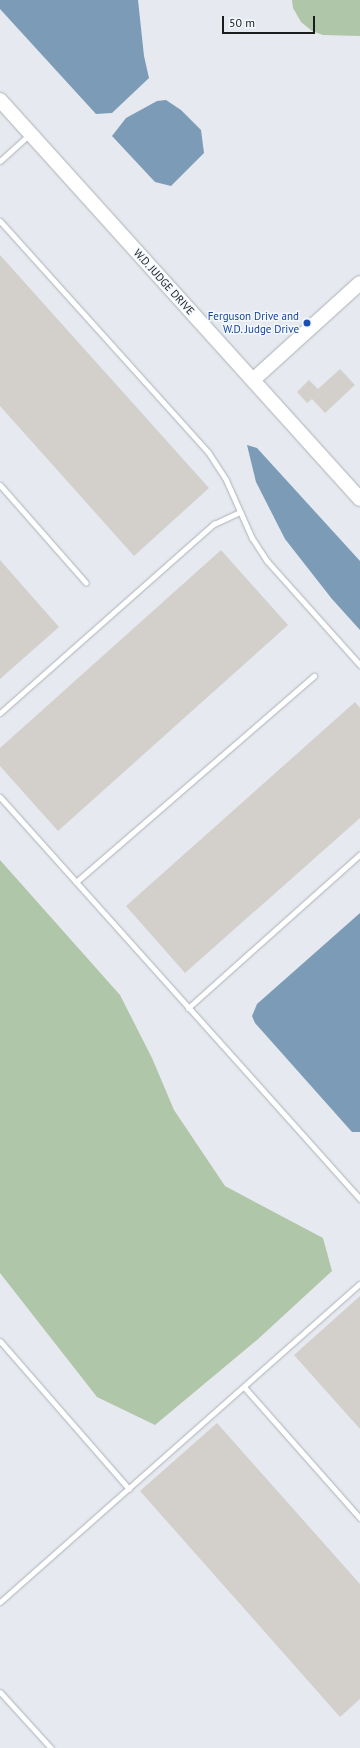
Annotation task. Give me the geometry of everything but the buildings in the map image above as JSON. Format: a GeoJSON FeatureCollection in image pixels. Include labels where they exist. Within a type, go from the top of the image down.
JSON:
{"type":"FeatureCollection","features":[{"type":"Feature","properties":{"kind":"street","name":"W.D. JUDGE DRIVE"},"geometry":{"type":"LineString","coordinates":[[0,100],[360,499]]}},
{"type":"Feature","properties":{"kind":"street"},"geometry":{"type":"LineString","coordinates":[[253,380],[360,283]]}},
{"type":"Feature","properties":{"kind":"lane"},"geometry":{"type":"LineString","coordinates":[[0,161],[30,134]]}},
{"type":"Feature","properties":{"kind":"lane"},"geometry":{"type":"LineString","coordinates":[[0,221],[208,452],[226,480],[252,538],[267,561],[360,665]]}},
{"type":"Feature","properties":{"kind":"lane"},"geometry":{"type":"LineString","coordinates":[[0,486],[86,583]]}},
{"type":"Feature","properties":{"kind":"lane"},"geometry":{"type":"LineString","coordinates":[[0,713],[214,524],[240,512]]}},
{"type":"Feature","properties":{"kind":"lane"},"geometry":{"type":"LineString","coordinates":[[76,882],[314,676]]}},
{"type":"Feature","properties":{"kind":"lane"},"geometry":{"type":"LineString","coordinates":[[0,797],[188,1008],[359,1196]]}},
{"type":"Feature","properties":{"kind":"lane"},"geometry":{"type":"LineString","coordinates":[[188,1008],[360,854]]}},
{"type":"Feature","properties":{"kind":"lane"},"geometry":{"type":"LineString","coordinates":[[0,1602],[360,1284]]}},
{"type":"Feature","properties":{"kind":"lane"},"geometry":{"type":"LineString","coordinates":[[0,1341],[129,1489]]}},
{"type":"Feature","properties":{"kind":"lane"},"geometry":{"type":"LineString","coordinates":[[244,1387],[360,1518]]}},
{"type":"Feature","properties":{"kind":"lane"},"geometry":{"type":"LineString","coordinates":[[0,1692],[51,1748]]}},
{"type":"Feature","properties":{"kind":"green space"},"geometry":{"type":"Polygon","coordinates":[[[292,0],[360,0],[360,36],[323,35],[312,31],[301,22],[293,8],[292,0]]]}},
{"type":"Feature","properties":{"kind":"green space"},"geometry":{"type":"Polygon","coordinates":[[[0,860],[120,995],[152,1058],[174,1110],[225,1186],[323,1238],[332,1271],[257,1340],[155,1425],[97,1397],[0,1273],[0,860]]]}},
{"type":"Feature","properties":{"kind":"water"},"geometry":{"type":"Polygon","coordinates":[[[0,0],[138,0],[144,56],[149,78],[112,113],[96,114],[0,9],[0,0]]]}},
{"type":"Feature","properties":{"kind":"water"},"geometry":{"type":"Polygon","coordinates":[[[166,100],[181,110],[201,130],[204,153],[171,186],[155,182],[112,136],[126,118],[157,101],[166,100]]]}},
{"type":"Feature","properties":{"kind":"water"},"geometry":{"type":"Polygon","coordinates":[[[247,445],[257,448],[360,561],[360,630],[332,599],[285,539],[256,482],[247,445]]]}},
{"type":"Feature","properties":{"kind":"water"},"geometry":{"type":"Polygon","coordinates":[[[360,913],[360,1132],[352,1132],[255,1023],[252,1016],[257,1004],[360,913]]]}},
{"type":"Feature","properties":{"kind":"place","name":"Ferguson Drive and W.D. Judge Drive"},"geometry":{"type":"Point","coordinates":[307,323]}}]}
